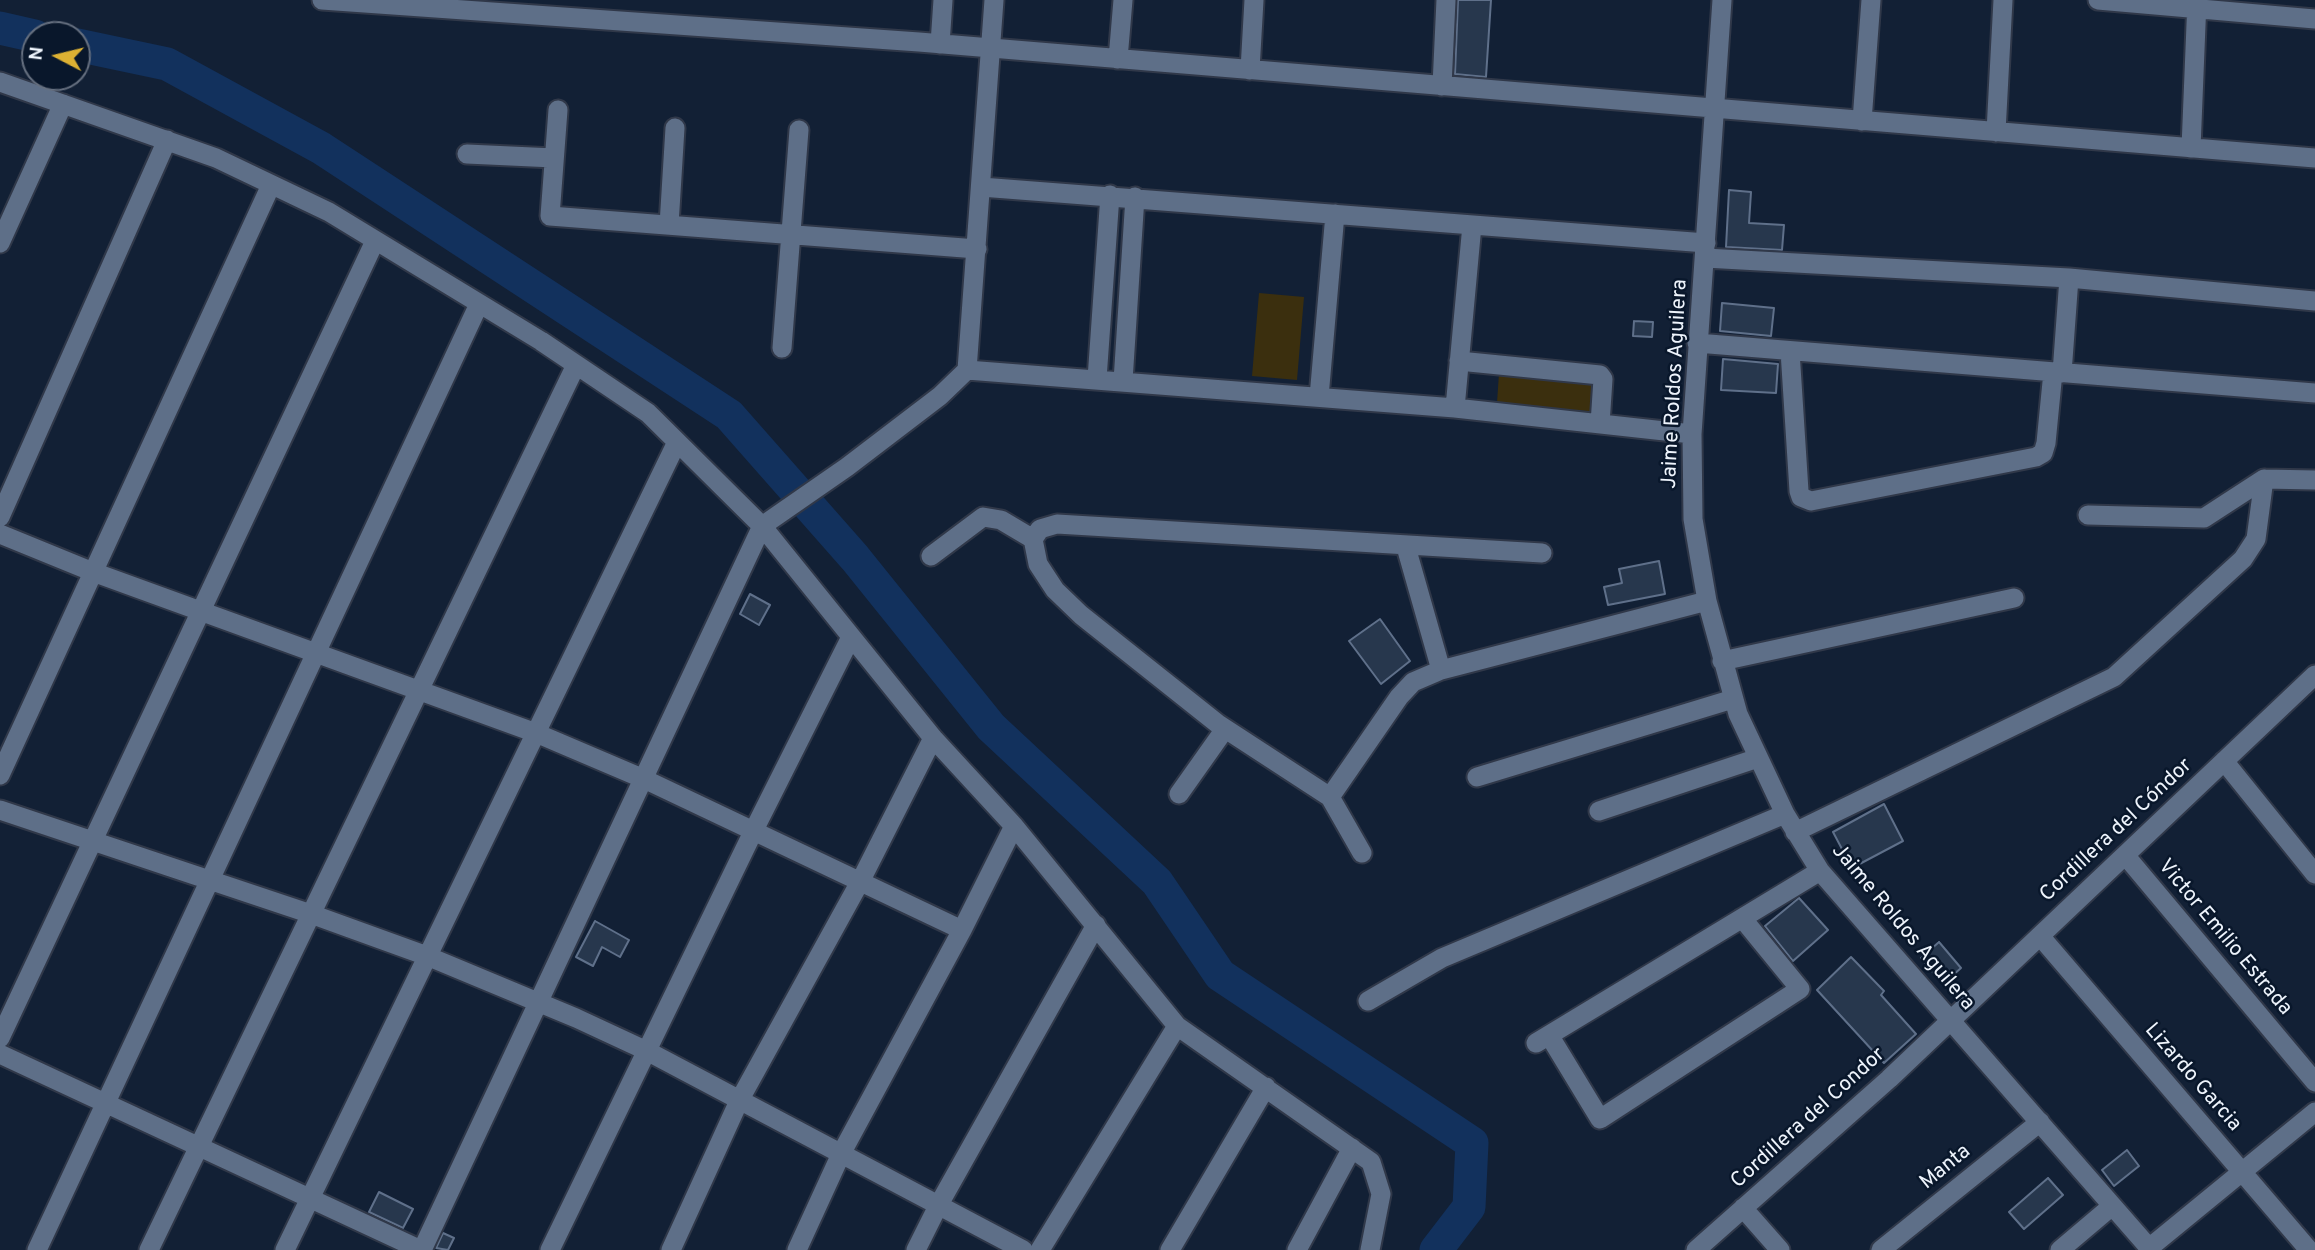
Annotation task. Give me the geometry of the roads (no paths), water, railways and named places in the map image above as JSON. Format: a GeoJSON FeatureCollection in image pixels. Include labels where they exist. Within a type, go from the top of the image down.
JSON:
{"type":"FeatureCollection","features":[{"type":"Feature","properties":{"kind":"street"},"geometry":{"type":"LineString","coordinates":[[322,0],[598,10],[940,44],[2315,158]]}},
{"type":"Feature","properties":{"kind":"street"},"geometry":{"type":"LineString","coordinates":[[940,44],[943,0]]}},
{"type":"Feature","properties":{"kind":"street"},"geometry":{"type":"LineString","coordinates":[[0,1054],[422,1250],[537,1002],[767,522],[847,467],[940,396],[967,370],[994,0]]}},
{"type":"Feature","properties":{"kind":"street"},"geometry":{"type":"LineString","coordinates":[[1118,59],[1123,0]]}},
{"type":"Feature","properties":{"kind":"street"},"geometry":{"type":"LineString","coordinates":[[1250,70],[1254,0]]}},
{"type":"Feature","properties":{"kind":"street"},"geometry":{"type":"LineString","coordinates":[[1442,86],[1446,0]]}},
{"type":"Feature","properties":{"kind":"street","name":"Jaime Roldos Aguilera"},"geometry":{"type":"LineString","coordinates":[[1722,0],[1697,344],[1692,434],[1693,519],[1707,601],[1733,699],[1785,814],[1820,871],[2150,1249]]}},
{"type":"Feature","properties":{"kind":"street"},"geometry":{"type":"LineString","coordinates":[[1862,121],[1871,0]]}},
{"type":"Feature","properties":{"kind":"street"},"geometry":{"type":"LineString","coordinates":[[1996,132],[2003,0]]}},
{"type":"Feature","properties":{"kind":"street"},"geometry":{"type":"LineString","coordinates":[[2098,0],[2196,4],[2315,19]]}},
{"type":"Feature","properties":{"kind":"street"},"geometry":{"type":"LineString","coordinates":[[2191,148],[2196,4]]}},
{"type":"Feature","properties":{"kind":"street"},"geometry":{"type":"LineString","coordinates":[[0,82],[216,158],[329,212],[480,304],[648,413],[767,522],[851,638],[933,737],[1014,826],[1177,1026],[1371,1162],[1380,1183],[1381,1205],[1370,1250]]}},
{"type":"Feature","properties":{"kind":"street"},"geometry":{"type":"LineString","coordinates":[[0,243],[63,104]]}},
{"type":"Feature","properties":{"kind":"street"},"geometry":{"type":"LineString","coordinates":[[558,110],[550,216],[977,249]]}},
{"type":"Feature","properties":{"kind":"street"},"geometry":{"type":"LineString","coordinates":[[668,225],[675,128]]}},
{"type":"Feature","properties":{"kind":"street"},"geometry":{"type":"LineString","coordinates":[[782,348],[799,130]]}},
{"type":"Feature","properties":{"kind":"street"},"geometry":{"type":"LineString","coordinates":[[0,517],[167,140]]}},
{"type":"Feature","properties":{"kind":"street"},"geometry":{"type":"LineString","coordinates":[[467,153],[554,158]]}},
{"type":"Feature","properties":{"kind":"street"},"geometry":{"type":"LineString","coordinates":[[0,775],[271,185]]}},
{"type":"Feature","properties":{"kind":"street"},"geometry":{"type":"LineString","coordinates":[[981,187],[1472,225],[1705,250],[2069,278],[2315,301]]}},
{"type":"Feature","properties":{"kind":"street"},"geometry":{"type":"LineString","coordinates":[[1097,379],[1111,195]]}},
{"type":"Feature","properties":{"kind":"street"},"geometry":{"type":"LineString","coordinates":[[1123,381],[1135,197]]}},
{"type":"Feature","properties":{"kind":"street"},"geometry":{"type":"LineString","coordinates":[[1319,397],[1335,214]]}},
{"type":"Feature","properties":{"kind":"street"},"geometry":{"type":"LineString","coordinates":[[1455,408],[1472,225]]}},
{"type":"Feature","properties":{"kind":"street"},"geometry":{"type":"LineString","coordinates":[[0,1038],[375,241]]}},
{"type":"Feature","properties":{"kind":"street"},"geometry":{"type":"LineString","coordinates":[[1790,351],[1801,497],[1811,501],[2036,457],[2043,453],[2046,443],[2069,278]]}},
{"type":"Feature","properties":{"kind":"street"},"geometry":{"type":"LineString","coordinates":[[37,1250],[480,304]]}},
{"type":"Feature","properties":{"kind":"street"},"geometry":{"type":"LineString","coordinates":[[1697,344],[2315,393]]}},
{"type":"Feature","properties":{"kind":"street"},"geometry":{"type":"LineString","coordinates":[[1459,361],[1600,375],[1603,379],[1600,424]]}},
{"type":"Feature","properties":{"kind":"street"},"geometry":{"type":"LineString","coordinates":[[149,1250],[576,365]]}},
{"type":"Feature","properties":{"kind":"street"},"geometry":{"type":"LineString","coordinates":[[967,370],[1455,408],[1692,434]]}},
{"type":"Feature","properties":{"kind":"street"},"geometry":{"type":"LineString","coordinates":[[285,1250],[677,442]]}},
{"type":"Feature","properties":{"kind":"street"},"geometry":{"type":"LineString","coordinates":[[2088,514],[2204,518],[2264,479],[2315,480]]}},
{"type":"Feature","properties":{"kind":"street"},"geometry":{"type":"LineString","coordinates":[[1795,832],[2114,677],[2243,558],[2256,539],[2264,479]]}},
{"type":"Feature","properties":{"kind":"street"},"geometry":{"type":"LineString","coordinates":[[931,556],[983,517],[1001,520],[1033,539],[1038,564],[1055,590],[1082,615],[1225,729],[1330,797],[1362,853]]}},
{"type":"Feature","properties":{"kind":"street"},"geometry":{"type":"LineString","coordinates":[[1033,539],[1041,529],[1057,524],[1406,547],[1542,553]]}},
{"type":"Feature","properties":{"kind":"street"},"geometry":{"type":"LineString","coordinates":[[0,534],[93,572],[536,733],[644,779],[962,930]]}},
{"type":"Feature","properties":{"kind":"street"},"geometry":{"type":"LineString","coordinates":[[1406,547],[1441,670]]}},
{"type":"Feature","properties":{"kind":"street"},"geometry":{"type":"LineString","coordinates":[[1722,661],[2014,598]]}},
{"type":"Feature","properties":{"kind":"street"},"geometry":{"type":"LineString","coordinates":[[1330,797],[1399,696],[1413,682],[1441,670],[1707,601]]}},
{"type":"Feature","properties":{"kind":"street"},"geometry":{"type":"LineString","coordinates":[[550,1250],[754,830],[851,638]]}},
{"type":"Feature","properties":{"kind":"street","name":"Cordillera del Cóndor"},"geometry":{"type":"LineString","coordinates":[[1951,1020],[2315,675]]}},
{"type":"Feature","properties":{"kind":"street"},"geometry":{"type":"LineString","coordinates":[[1477,776],[1733,699]]}},
{"type":"Feature","properties":{"kind":"street"},"geometry":{"type":"LineString","coordinates":[[1179,793],[1225,729]]}},
{"type":"Feature","properties":{"kind":"street"},"geometry":{"type":"LineString","coordinates":[[671,1250],[739,1101],[861,880],[933,737]]}},
{"type":"Feature","properties":{"kind":"street"},"geometry":{"type":"LineString","coordinates":[[1599,811],[1758,758]]}},
{"type":"Feature","properties":{"kind":"street"},"geometry":{"type":"LineString","coordinates":[[2224,761],[2315,874]]}},
{"type":"Feature","properties":{"kind":"street"},"geometry":{"type":"LineString","coordinates":[[0,810],[311,914],[427,956],[537,1002],[647,1051],[1023,1250]]}},
{"type":"Feature","properties":{"kind":"street"},"geometry":{"type":"LineString","coordinates":[[1368,1002],[1442,958],[1785,814]]}},
{"type":"Feature","properties":{"kind":"street"},"geometry":{"type":"LineString","coordinates":[[797,1250],[841,1154],[962,930],[1014,826]]}},
{"type":"Feature","properties":{"kind":"street","name":"Victor Emilio Estrada"},"geometry":{"type":"LineString","coordinates":[[2125,855],[2315,1082]]}},
{"type":"Feature","properties":{"kind":"street"},"geometry":{"type":"LineString","coordinates":[[1742,918],[1800,989],[1600,1119],[1543,1039],[1742,918],[1820,871]]}},
{"type":"Feature","properties":{"kind":"street"},"geometry":{"type":"LineString","coordinates":[[916,1250],[1096,925]]}},
{"type":"Feature","properties":{"kind":"street","name":"Lizardo Garcia"},"geometry":{"type":"LineString","coordinates":[[2039,936],[2309,1250]]}},
{"type":"Feature","properties":{"kind":"street","name":"Cordillera del Condor"},"geometry":{"type":"LineString","coordinates":[[1696,1250],[1951,1020]]}},
{"type":"Feature","properties":{"kind":"street"},"geometry":{"type":"LineString","coordinates":[[1040,1250],[1177,1026]]}},
{"type":"Feature","properties":{"kind":"street"},"geometry":{"type":"LineString","coordinates":[[1170,1250],[1266,1087]]}},
{"type":"Feature","properties":{"kind":"street"},"geometry":{"type":"LineString","coordinates":[[2150,1249],[2315,1112]]}},
{"type":"Feature","properties":{"kind":"street","name":"Manta"},"geometry":{"type":"LineString","coordinates":[[1881,1250],[2040,1122]]}},
{"type":"Feature","properties":{"kind":"street"},"geometry":{"type":"LineString","coordinates":[[1297,1250],[1352,1148]]}},
{"type":"Feature","properties":{"kind":"street"},"geometry":{"type":"LineString","coordinates":[[2060,1250],[2112,1206]]}},
{"type":"Feature","properties":{"kind":"street"},"geometry":{"type":"LineString","coordinates":[[1743,1208],[1780,1250]]}},
{"type":"Feature","properties":{"kind":"waterway"},"geometry":{"type":"LineString","coordinates":[[0,28],[21,33]]}},
{"type":"Feature","properties":{"kind":"waterway"},"geometry":{"type":"LineString","coordinates":[[91,48],[167,64],[321,148],[729,415],[855,558],[991,727],[1157,882],[1220,975],[1472,1143],[1469,1207],[1436,1250]]}}]}
